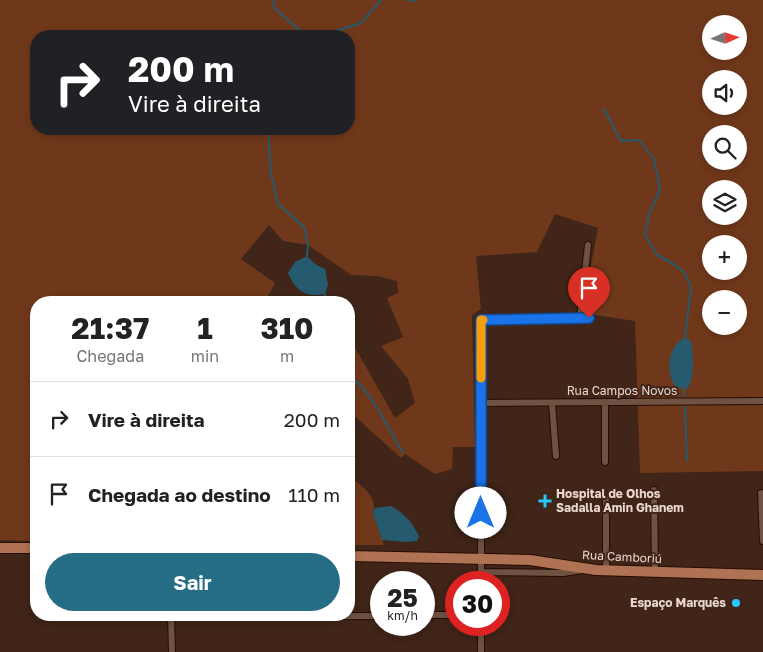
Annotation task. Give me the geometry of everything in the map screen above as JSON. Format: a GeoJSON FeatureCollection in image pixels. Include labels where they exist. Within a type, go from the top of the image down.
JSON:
{"type":"FeatureCollection","features":[{"type":"Feature","properties":{"kind":"main road"},"geometry":{"type":"LineString","coordinates":[[0,548],[30,548]]}},
{"type":"Feature","properties":{"kind":"main road","name":"Rua Camboriú"},"geometry":{"type":"LineString","coordinates":[[355,556],[541,561],[587,570],[763,575]]}},
{"type":"Feature","properties":{"kind":"street"},"geometry":{"type":"LineString","coordinates":[[580,318],[588,245]]}},
{"type":"Feature","properties":{"kind":"street"},"geometry":{"type":"LineString","coordinates":[[481,571],[481,320],[589,318]]}},
{"type":"Feature","properties":{"kind":"street","name":"Rua Campos Novos"},"geometry":{"type":"LineString","coordinates":[[481,403],[763,401]]}},
{"type":"Feature","properties":{"kind":"street"},"geometry":{"type":"LineString","coordinates":[[605,402],[605,462]]}},
{"type":"Feature","properties":{"kind":"street"},"geometry":{"type":"LineString","coordinates":[[552,403],[556,456]]}},
{"type":"Feature","properties":{"kind":"street"},"geometry":{"type":"LineString","coordinates":[[654,490],[655,572]]}},
{"type":"Feature","properties":{"kind":"street"},"geometry":{"type":"LineString","coordinates":[[761,493],[763,541]]}},
{"type":"Feature","properties":{"kind":"street"},"geometry":{"type":"LineString","coordinates":[[606,498],[606,570]]}},
{"type":"Feature","properties":{"kind":"street"},"geometry":{"type":"LineString","coordinates":[[510,572],[563,573],[587,570]]}},
{"type":"Feature","properties":{"kind":"street"},"geometry":{"type":"LineString","coordinates":[[355,616],[370,616]]}},
{"type":"Feature","properties":{"kind":"street"},"geometry":{"type":"LineString","coordinates":[[171,621],[172,652]]}},
{"type":"Feature","properties":{"kind":"street"},"geometry":{"type":"LineString","coordinates":[[481,636],[481,652]]}},
{"type":"Feature","properties":{"kind":"shaded area"},"geometry":{"type":"Polygon","coordinates":[[[0,0],[763,0],[763,471],[640,473],[635,321],[582,313],[598,228],[555,214],[537,252],[476,256],[481,309],[472,315],[475,447],[453,447],[452,469],[435,474],[405,454],[401,458],[355,416],[355,348],[395,418],[415,403],[408,379],[381,346],[403,337],[387,298],[398,293],[397,281],[377,276],[351,275],[308,245],[283,241],[269,225],[241,259],[275,283],[268,296],[30,296],[30,541],[0,540],[0,0]]]}},
{"type":"Feature","properties":{"kind":"shaded area"},"geometry":{"type":"Polygon","coordinates":[[[355,480],[371,496],[374,507],[373,513],[384,545],[355,545],[355,480]]]}},
{"type":"Feature","properties":{"kind":"water"},"geometry":{"type":"Polygon","coordinates":[[[307,256],[315,264],[325,269],[328,285],[325,294],[312,295],[302,292],[294,284],[288,273],[295,262],[307,256]]]}},
{"type":"Feature","properties":{"kind":"water"},"geometry":{"type":"Polygon","coordinates":[[[685,337],[691,341],[693,365],[690,383],[688,388],[684,389],[675,386],[669,366],[675,347],[685,337]]]}},
{"type":"Feature","properties":{"kind":"water"},"geometry":{"type":"Polygon","coordinates":[[[391,506],[411,522],[419,536],[417,541],[382,540],[373,513],[375,508],[391,506]]]}},
{"type":"Feature","properties":{"kind":"waterway"},"geometry":{"type":"LineString","coordinates":[[273,0],[275,9],[299,30]]}},
{"type":"Feature","properties":{"kind":"waterway"},"geometry":{"type":"LineString","coordinates":[[339,30],[361,23],[381,0]]}},
{"type":"Feature","properties":{"kind":"waterway"},"geometry":{"type":"LineString","coordinates":[[408,0],[414,1]]}},
{"type":"Feature","properties":{"kind":"waterway"},"geometry":{"type":"LineString","coordinates":[[604,109],[621,141],[639,140],[654,159],[660,190],[649,214],[645,235],[657,255],[685,273],[691,288],[685,337]]}},
{"type":"Feature","properties":{"kind":"waterway"},"geometry":{"type":"LineString","coordinates":[[268,135],[271,174],[278,204],[304,227],[308,245],[307,256]]}},
{"type":"Feature","properties":{"kind":"waterway"},"geometry":{"type":"LineString","coordinates":[[355,381],[364,389],[378,409],[402,452]]}},
{"type":"Feature","properties":{"kind":"waterway"},"geometry":{"type":"LineString","coordinates":[[684,389],[684,396]]}},
{"type":"Feature","properties":{"kind":"waterway"},"geometry":{"type":"LineString","coordinates":[[685,407],[687,460]]}},
{"type":"Feature","properties":{"kind":"slow traffic"},"geometry":{"type":"LineString","coordinates":[[481,378],[481,320],[483,320]]}},
{"type":"Feature","properties":{"kind":"place","name":"Hospital de Olhos Sadalla Amin Ghanem"},"geometry":{"type":"Point","coordinates":[545,501]}},
{"type":"Feature","properties":{"kind":"place","name":"Espaço Marquês"},"geometry":{"type":"Point","coordinates":[736,603]}},
{"type":"Feature","properties":{"kind":"route"},"geometry":{"type":"LineString","coordinates":[[481,513],[481,320],[589,318]]}}]}
